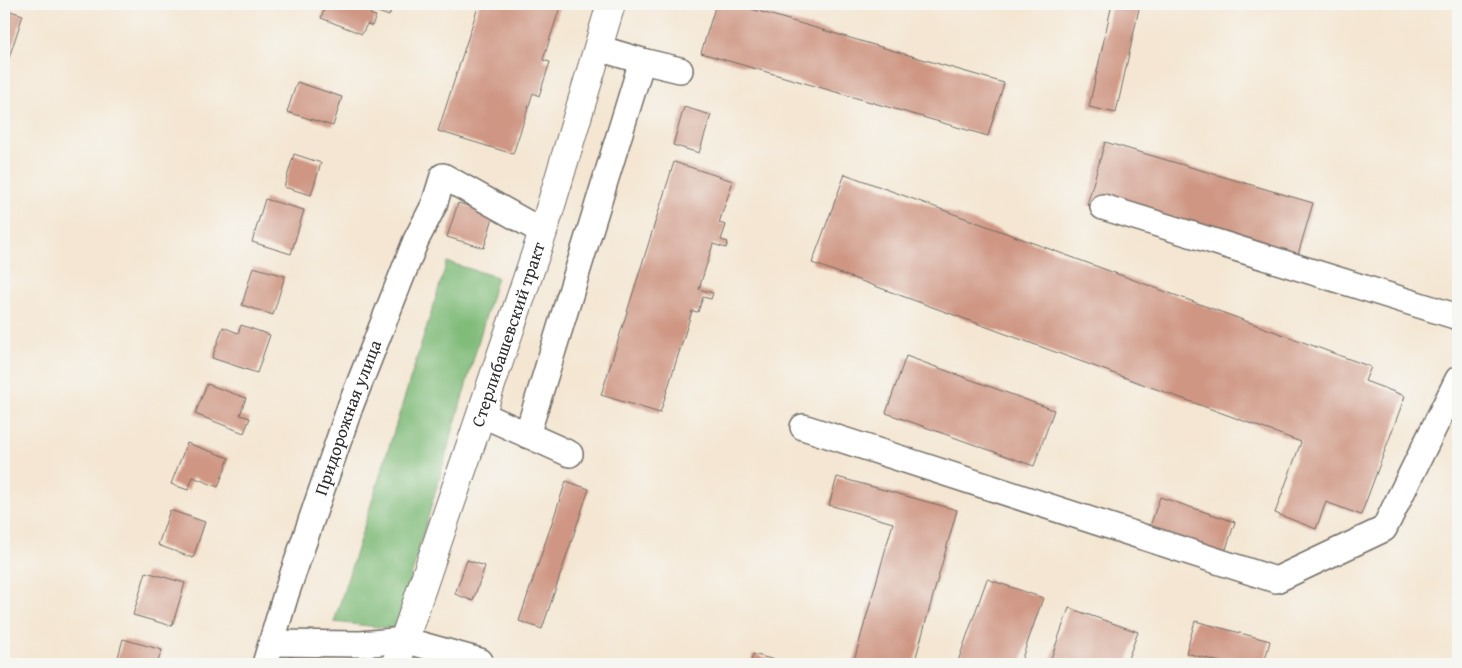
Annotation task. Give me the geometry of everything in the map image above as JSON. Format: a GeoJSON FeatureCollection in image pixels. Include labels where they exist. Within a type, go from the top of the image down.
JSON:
{"type":"FeatureCollection","features":[{"type":"Feature","properties":{"kind":"main road","name":"Стерлибашевский тракт"},"geometry":{"type":"LineString","coordinates":[[400,652],[543,232],[611,4]]}},
{"type":"Feature","properties":{"kind":"street"},"geometry":{"type":"LineString","coordinates":[[598,48],[680,70]]}},
{"type":"Feature","properties":{"kind":"street"},"geometry":{"type":"LineString","coordinates":[[527,435],[642,61]]}},
{"type":"Feature","properties":{"kind":"street","name":"Придорожная улица"},"geometry":{"type":"LineString","coordinates":[[269,653],[286,594],[350,407],[416,240],[434,206],[443,176],[543,232]]}},
{"type":"Feature","properties":{"kind":"street"},"geometry":{"type":"LineString","coordinates":[[1103,207],[1458,317]]}},
{"type":"Feature","properties":{"kind":"street"},"geometry":{"type":"LineString","coordinates":[[803,427],[1276,580],[1384,529],[1458,379]]}},
{"type":"Feature","properties":{"kind":"street"},"geometry":{"type":"LineString","coordinates":[[481,414],[570,454]]}},
{"type":"Feature","properties":{"kind":"street"},"geometry":{"type":"LineString","coordinates":[[269,653],[361,644],[400,652],[480,661]]}},
{"type":"Feature","properties":{"kind":"green space"},"geometry":{"type":"Polygon","coordinates":[[[447,262],[497,277],[396,629],[334,622],[447,262]]]}},
{"type":"Feature","properties":{"kind":"building"},"geometry":{"type":"Polygon","coordinates":[[[326,4],[393,4],[389,16],[372,10],[370,14],[376,16],[372,26],[367,24],[362,34],[321,18],[326,4]]]}},
{"type":"Feature","properties":{"kind":"building"},"geometry":{"type":"Polygon","coordinates":[[[479,4],[561,4],[543,60],[550,62],[539,96],[533,93],[513,154],[438,131],[479,4]]]}},
{"type":"Feature","properties":{"kind":"building"},"geometry":{"type":"Polygon","coordinates":[[[716,4],[734,4],[1004,83],[988,136],[701,53],[716,4]]]}},
{"type":"Feature","properties":{"kind":"building"},"geometry":{"type":"Polygon","coordinates":[[[1112,4],[1140,4],[1116,113],[1089,107],[1112,4]]]}},
{"type":"Feature","properties":{"kind":"building"},"geometry":{"type":"Polygon","coordinates":[[[4,9],[23,15],[4,73],[4,9]]]}},
{"type":"Feature","properties":{"kind":"building"},"geometry":{"type":"Polygon","coordinates":[[[297,82],[342,97],[333,126],[287,112],[297,82]]]}},
{"type":"Feature","properties":{"kind":"building"},"geometry":{"type":"Polygon","coordinates":[[[684,107],[711,115],[699,153],[673,145],[684,107]]]}},
{"type":"Feature","properties":{"kind":"building"},"geometry":{"type":"Polygon","coordinates":[[[1105,142],[1313,203],[1295,265],[1087,205],[1105,142]]]}},
{"type":"Feature","properties":{"kind":"building"},"geometry":{"type":"Polygon","coordinates":[[[294,154],[321,163],[311,195],[284,187],[294,154]]]}},
{"type":"Feature","properties":{"kind":"building"},"geometry":{"type":"Polygon","coordinates":[[[674,162],[733,181],[719,223],[726,225],[721,240],[728,242],[726,248],[713,244],[699,289],[713,293],[711,299],[703,297],[698,312],[692,311],[660,413],[601,395],[674,162]]]}},
{"type":"Feature","properties":{"kind":"building"},"geometry":{"type":"Polygon","coordinates":[[[845,174],[1371,367],[1365,381],[1405,396],[1361,515],[1326,502],[1316,529],[1275,513],[1301,442],[812,263],[845,174]]]}},
{"type":"Feature","properties":{"kind":"building"},"geometry":{"type":"Polygon","coordinates":[[[265,199],[304,210],[291,254],[252,242],[265,199]]]}},
{"type":"Feature","properties":{"kind":"building"},"geometry":{"type":"Polygon","coordinates":[[[458,203],[494,214],[484,248],[447,237],[458,203]]]}},
{"type":"Feature","properties":{"kind":"building"},"geometry":{"type":"Polygon","coordinates":[[[253,267],[285,276],[273,315],[242,305],[253,267]]]}},
{"type":"Feature","properties":{"kind":"building"},"geometry":{"type":"Polygon","coordinates":[[[241,325],[270,335],[257,373],[212,358],[223,327],[238,333],[241,325]]]}},
{"type":"Feature","properties":{"kind":"building"},"geometry":{"type":"Polygon","coordinates":[[[906,356],[1054,410],[1034,466],[886,413],[906,356]]]}},
{"type":"Feature","properties":{"kind":"building"},"geometry":{"type":"Polygon","coordinates":[[[207,384],[246,398],[240,415],[250,418],[244,433],[195,414],[207,384]]]}},
{"type":"Feature","properties":{"kind":"building"},"geometry":{"type":"Polygon","coordinates":[[[187,443],[229,458],[218,487],[193,477],[188,490],[171,484],[187,443]]]}},
{"type":"Feature","properties":{"kind":"building"},"geometry":{"type":"Polygon","coordinates":[[[837,477],[957,510],[914,664],[853,664],[893,523],[829,505],[837,477]]]}},
{"type":"Feature","properties":{"kind":"building"},"geometry":{"type":"Polygon","coordinates":[[[566,481],[589,489],[542,629],[519,621],[566,481]]]}},
{"type":"Feature","properties":{"kind":"building"},"geometry":{"type":"Polygon","coordinates":[[[1160,497],[1235,522],[1222,561],[1147,535],[1160,497]]]}},
{"type":"Feature","properties":{"kind":"building"},"geometry":{"type":"Polygon","coordinates":[[[170,510],[205,522],[193,558],[158,545],[170,510]]]}},
{"type":"Feature","properties":{"kind":"building"},"geometry":{"type":"Polygon","coordinates":[[[467,560],[485,566],[473,601],[455,594],[467,560]]]}},
{"type":"Feature","properties":{"kind":"building"},"geometry":{"type":"Polygon","coordinates":[[[146,572],[185,583],[172,626],[133,615],[146,572]]]}},
{"type":"Feature","properties":{"kind":"building"},"geometry":{"type":"Polygon","coordinates":[[[987,579],[1043,598],[1020,664],[957,664],[987,579]]]}},
{"type":"Feature","properties":{"kind":"building"},"geometry":{"type":"Polygon","coordinates":[[[1069,608],[1138,632],[1126,664],[1049,664],[1069,608]]]}},
{"type":"Feature","properties":{"kind":"building"},"geometry":{"type":"Polygon","coordinates":[[[1195,621],[1270,641],[1264,664],[1228,664],[1186,653],[1195,621]]]}},
{"type":"Feature","properties":{"kind":"building"},"geometry":{"type":"Polygon","coordinates":[[[123,639],[162,650],[157,664],[116,664],[123,639]]]}},
{"type":"Feature","properties":{"kind":"building"},"geometry":{"type":"Polygon","coordinates":[[[753,654],[789,664],[750,664],[753,654]]]}}]}
